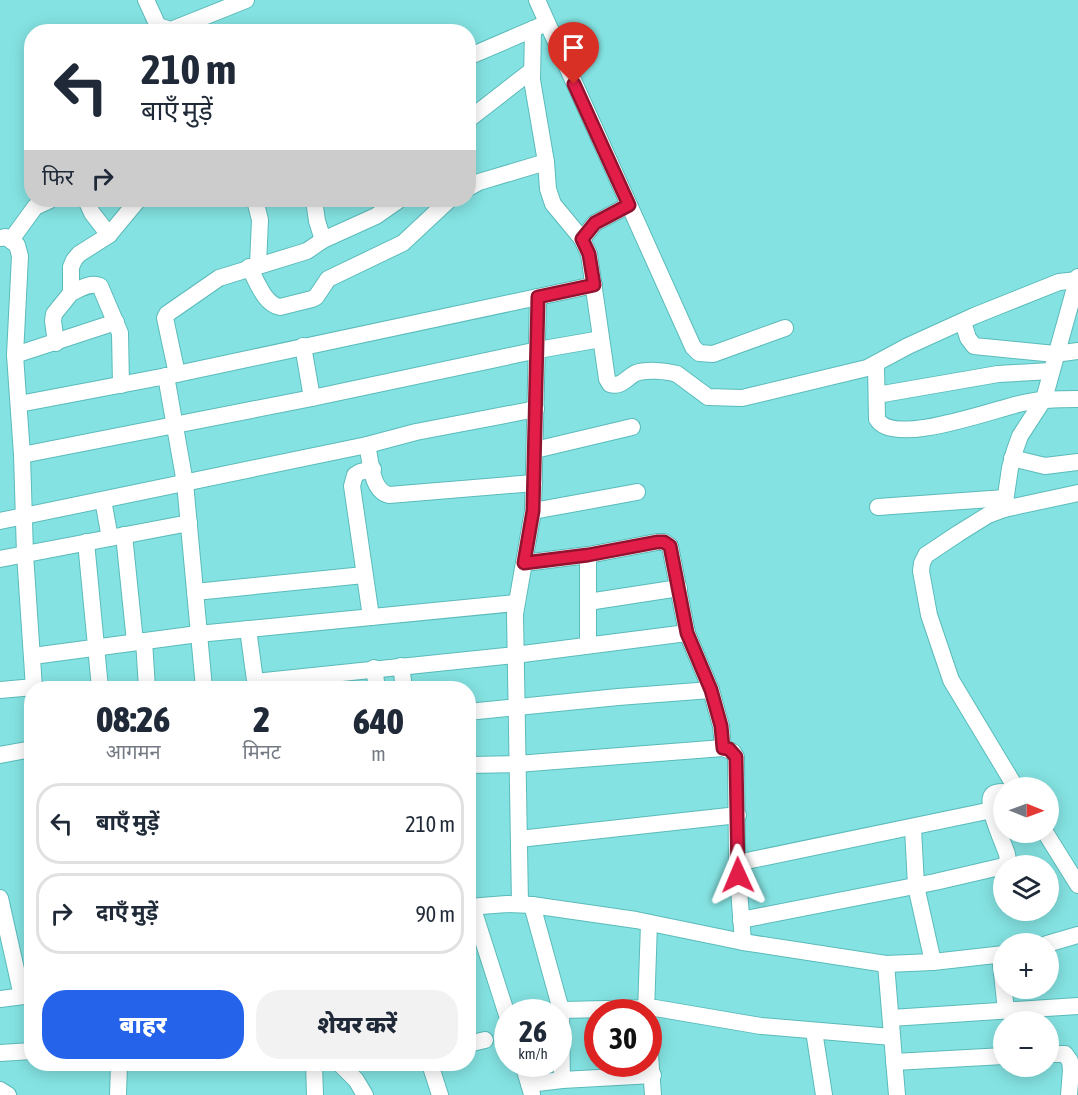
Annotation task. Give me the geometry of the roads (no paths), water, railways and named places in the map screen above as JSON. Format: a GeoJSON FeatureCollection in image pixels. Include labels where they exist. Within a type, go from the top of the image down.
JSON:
{"type":"FeatureCollection","features":[{"type":"Feature","properties":{"kind":"street"},"geometry":{"type":"LineString","coordinates":[[146,0],[157,24]]}},
{"type":"Feature","properties":{"kind":"street"},"geometry":{"type":"LineString","coordinates":[[188,24],[246,0]]}},
{"type":"Feature","properties":{"kind":"street"},"geometry":{"type":"LineString","coordinates":[[537,0],[540,26],[531,71],[549,189],[553,204],[582,239],[589,254],[607,379],[610,384],[620,385],[641,372],[671,372],[708,397],[742,398],[876,365],[908,346],[963,322],[1059,282],[1077,279],[1075,299],[1055,354],[1044,399],[1020,436],[1012,458],[1005,503],[958,532],[927,555],[921,571],[929,615],[951,680],[1009,777]]}},
{"type":"Feature","properties":{"kind":"street"},"geometry":{"type":"LineString","coordinates":[[476,54],[540,26]]}},
{"type":"Feature","properties":{"kind":"street"},"geometry":{"type":"LineString","coordinates":[[540,26],[629,205],[693,347],[699,353],[713,354],[784,328]]}},
{"type":"Feature","properties":{"kind":"street"},"geometry":{"type":"LineString","coordinates":[[476,114],[531,71]]}},
{"type":"Feature","properties":{"kind":"street"},"geometry":{"type":"LineString","coordinates":[[476,184],[546,162]]}},
{"type":"Feature","properties":{"kind":"street"},"geometry":{"type":"LineString","coordinates":[[582,239],[595,223],[629,205]]}},
{"type":"Feature","properties":{"kind":"street"},"geometry":{"type":"LineString","coordinates":[[34,681],[15,355],[20,256],[17,245],[5,239],[35,207]]}},
{"type":"Feature","properties":{"kind":"street"},"geometry":{"type":"LineString","coordinates":[[89,207],[109,235]]}},
{"type":"Feature","properties":{"kind":"street"},"geometry":{"type":"LineString","coordinates":[[71,293],[74,260],[79,254],[109,235],[132,207]]}},
{"type":"Feature","properties":{"kind":"street"},"geometry":{"type":"LineString","coordinates":[[257,207],[260,220],[254,266],[267,299],[280,307],[316,297],[328,279],[403,243],[442,207]]}},
{"type":"Feature","properties":{"kind":"street"},"geometry":{"type":"LineString","coordinates":[[315,207],[323,240]]}},
{"type":"Feature","properties":{"kind":"street"},"geometry":{"type":"LineString","coordinates":[[203,681],[186,483],[175,426],[165,318],[167,314],[212,282],[254,266],[300,254],[323,240],[376,216],[389,207]]}},
{"type":"Feature","properties":{"kind":"street"},"geometry":{"type":"LineString","coordinates":[[56,342],[54,314],[71,293],[89,285],[100,286],[120,333],[121,385]]}},
{"type":"Feature","properties":{"kind":"street"},"geometry":{"type":"LineString","coordinates":[[19,404],[171,375],[594,285]]}},
{"type":"Feature","properties":{"kind":"street"},"geometry":{"type":"LineString","coordinates":[[538,297],[533,511],[516,603],[519,839],[526,905],[557,999]]}},
{"type":"Feature","properties":{"kind":"street"},"geometry":{"type":"LineString","coordinates":[[15,355],[116,322]]}},
{"type":"Feature","properties":{"kind":"street"},"geometry":{"type":"LineString","coordinates":[[963,322],[974,346],[1055,354],[1078,351]]}},
{"type":"Feature","properties":{"kind":"street"},"geometry":{"type":"LineString","coordinates":[[22,455],[602,339]]}},
{"type":"Feature","properties":{"kind":"street"},"geometry":{"type":"LineString","coordinates":[[303,346],[312,398]]}},
{"type":"Feature","properties":{"kind":"street"},"geometry":{"type":"LineString","coordinates":[[876,365],[878,419],[880,424],[889,428],[915,429],[943,424],[1044,399],[1078,399]]}},
{"type":"Feature","properties":{"kind":"street"},"geometry":{"type":"LineString","coordinates":[[877,395],[998,374],[1051,371]]}},
{"type":"Feature","properties":{"kind":"street"},"geometry":{"type":"LineString","coordinates":[[0,521],[367,445],[416,432],[536,409]]}},
{"type":"Feature","properties":{"kind":"street"},"geometry":{"type":"LineString","coordinates":[[535,450],[632,427]]}},
{"type":"Feature","properties":{"kind":"street"},"geometry":{"type":"LineString","coordinates":[[367,445],[379,490],[383,494],[534,483]]}},
{"type":"Feature","properties":{"kind":"street"},"geometry":{"type":"LineString","coordinates":[[1012,458],[1045,466],[1078,462]]}},
{"type":"Feature","properties":{"kind":"street"},"geometry":{"type":"LineString","coordinates":[[371,617],[352,479],[360,472],[373,469]]}},
{"type":"Feature","properties":{"kind":"street"},"geometry":{"type":"LineString","coordinates":[[533,511],[637,492]]}},
{"type":"Feature","properties":{"kind":"street"},"geometry":{"type":"LineString","coordinates":[[878,507],[1005,503],[1078,494]]}},
{"type":"Feature","properties":{"kind":"street"},"geometry":{"type":"LineString","coordinates":[[103,500],[117,536],[146,681]]}},
{"type":"Feature","properties":{"kind":"street"},"geometry":{"type":"LineString","coordinates":[[0,559],[189,523]]}},
{"type":"Feature","properties":{"kind":"street"},"geometry":{"type":"LineString","coordinates":[[86,542],[99,681]]}},
{"type":"Feature","properties":{"kind":"street"},"geometry":{"type":"LineString","coordinates":[[524,563],[664,542],[670,546],[687,633],[711,690],[721,726],[723,748]]}},
{"type":"Feature","properties":{"kind":"street"},"geometry":{"type":"LineString","coordinates":[[588,555],[588,645]]}},
{"type":"Feature","properties":{"kind":"street"},"geometry":{"type":"LineString","coordinates":[[195,592],[364,575]]}},
{"type":"Feature","properties":{"kind":"street"},"geometry":{"type":"LineString","coordinates":[[588,602],[679,588]]}},
{"type":"Feature","properties":{"kind":"street"},"geometry":{"type":"LineString","coordinates":[[33,656],[198,634],[516,603]]}},
{"type":"Feature","properties":{"kind":"street"},"geometry":{"type":"LineString","coordinates":[[248,629],[254,681]]}},
{"type":"Feature","properties":{"kind":"street"},"geometry":{"type":"LineString","coordinates":[[327,681],[374,668],[515,655],[687,633]]}},
{"type":"Feature","properties":{"kind":"street"},"geometry":{"type":"LineString","coordinates":[[401,666],[403,681]]}},
{"type":"Feature","properties":{"kind":"street"},"geometry":{"type":"LineString","coordinates":[[374,668],[376,681]]}},
{"type":"Feature","properties":{"kind":"street"},"geometry":{"type":"LineString","coordinates":[[0,690],[24,689]]}},
{"type":"Feature","properties":{"kind":"street"},"geometry":{"type":"LineString","coordinates":[[476,711],[711,690]]}},
{"type":"Feature","properties":{"kind":"street"},"geometry":{"type":"LineString","coordinates":[[476,765],[729,749],[736,757],[737,863],[743,942]]}},
{"type":"Feature","properties":{"kind":"street"},"geometry":{"type":"LineString","coordinates":[[0,755],[24,750]]}},
{"type":"Feature","properties":{"kind":"street"},"geometry":{"type":"LineString","coordinates":[[993,794],[991,796],[992,810],[1007,855]]}},
{"type":"Feature","properties":{"kind":"street"},"geometry":{"type":"LineString","coordinates":[[737,863],[992,810]]}},
{"type":"Feature","properties":{"kind":"street"},"geometry":{"type":"LineString","coordinates":[[519,839],[738,815]]}},
{"type":"Feature","properties":{"kind":"street"},"geometry":{"type":"LineString","coordinates":[[913,828],[916,885],[933,962]]}},
{"type":"Feature","properties":{"kind":"street"},"geometry":{"type":"LineString","coordinates":[[1052,843],[1078,885]]}},
{"type":"Feature","properties":{"kind":"street"},"geometry":{"type":"LineString","coordinates":[[741,920],[993,868]]}},
{"type":"Feature","properties":{"kind":"street"},"geometry":{"type":"LineString","coordinates":[[0,897],[24,985]]}},
{"type":"Feature","properties":{"kind":"street"},"geometry":{"type":"LineString","coordinates":[[476,906],[526,905],[649,923],[743,942],[885,964],[933,962],[993,955]]}},
{"type":"Feature","properties":{"kind":"street"},"geometry":{"type":"LineString","coordinates":[[646,999],[649,923]]}},
{"type":"Feature","properties":{"kind":"street"},"geometry":{"type":"LineString","coordinates":[[476,924],[502,999]]}},
{"type":"Feature","properties":{"kind":"street"},"geometry":{"type":"LineString","coordinates":[[1059,941],[1078,935]]}},
{"type":"Feature","properties":{"kind":"street"},"geometry":{"type":"LineString","coordinates":[[885,964],[897,1095]]}},
{"type":"Feature","properties":{"kind":"street"},"geometry":{"type":"LineString","coordinates":[[0,999],[24,996]]}},
{"type":"Feature","properties":{"kind":"street"},"geometry":{"type":"LineString","coordinates":[[1005,999],[1006,1011],[1078,1006]]}},
{"type":"Feature","properties":{"kind":"street"},"geometry":{"type":"LineString","coordinates":[[662,1012],[761,1026],[892,1037]]}},
{"type":"Feature","properties":{"kind":"street"},"geometry":{"type":"LineString","coordinates":[[891,1018],[993,1012]]}},
{"type":"Feature","properties":{"kind":"street"},"geometry":{"type":"LineString","coordinates":[[814,1031],[824,1095]]}},
{"type":"Feature","properties":{"kind":"street"},"geometry":{"type":"LineString","coordinates":[[476,1042],[485,1040]]}},
{"type":"Feature","properties":{"kind":"street"},"geometry":{"type":"LineString","coordinates":[[0,1053],[24,1052]]}},
{"type":"Feature","properties":{"kind":"street"},"geometry":{"type":"LineString","coordinates":[[1059,1054],[1065,1054],[1075,1070],[1069,1095]]}},
{"type":"Feature","properties":{"kind":"street"},"geometry":{"type":"LineString","coordinates":[[894,1062],[993,1057]]}},
{"type":"Feature","properties":{"kind":"street"},"geometry":{"type":"LineString","coordinates":[[118,1095],[119,1071]]}},
{"type":"Feature","properties":{"kind":"street"},"geometry":{"type":"LineString","coordinates":[[314,1071],[315,1095]]}},
{"type":"Feature","properties":{"kind":"street"},"geometry":{"type":"LineString","coordinates":[[347,1071],[365,1095]]}},
{"type":"Feature","properties":{"kind":"street"},"geometry":{"type":"LineString","coordinates":[[432,1071],[440,1095]]}},
{"type":"Feature","properties":{"kind":"street"},"geometry":{"type":"LineString","coordinates":[[531,1090],[562,1080],[617,1077]]}},
{"type":"Feature","properties":{"kind":"street"},"geometry":{"type":"LineString","coordinates":[[653,1077],[653,1095]]}},
{"type":"Feature","properties":{"kind":"street"},"geometry":{"type":"LineString","coordinates":[[0,1090],[8,1095]]}}]}
